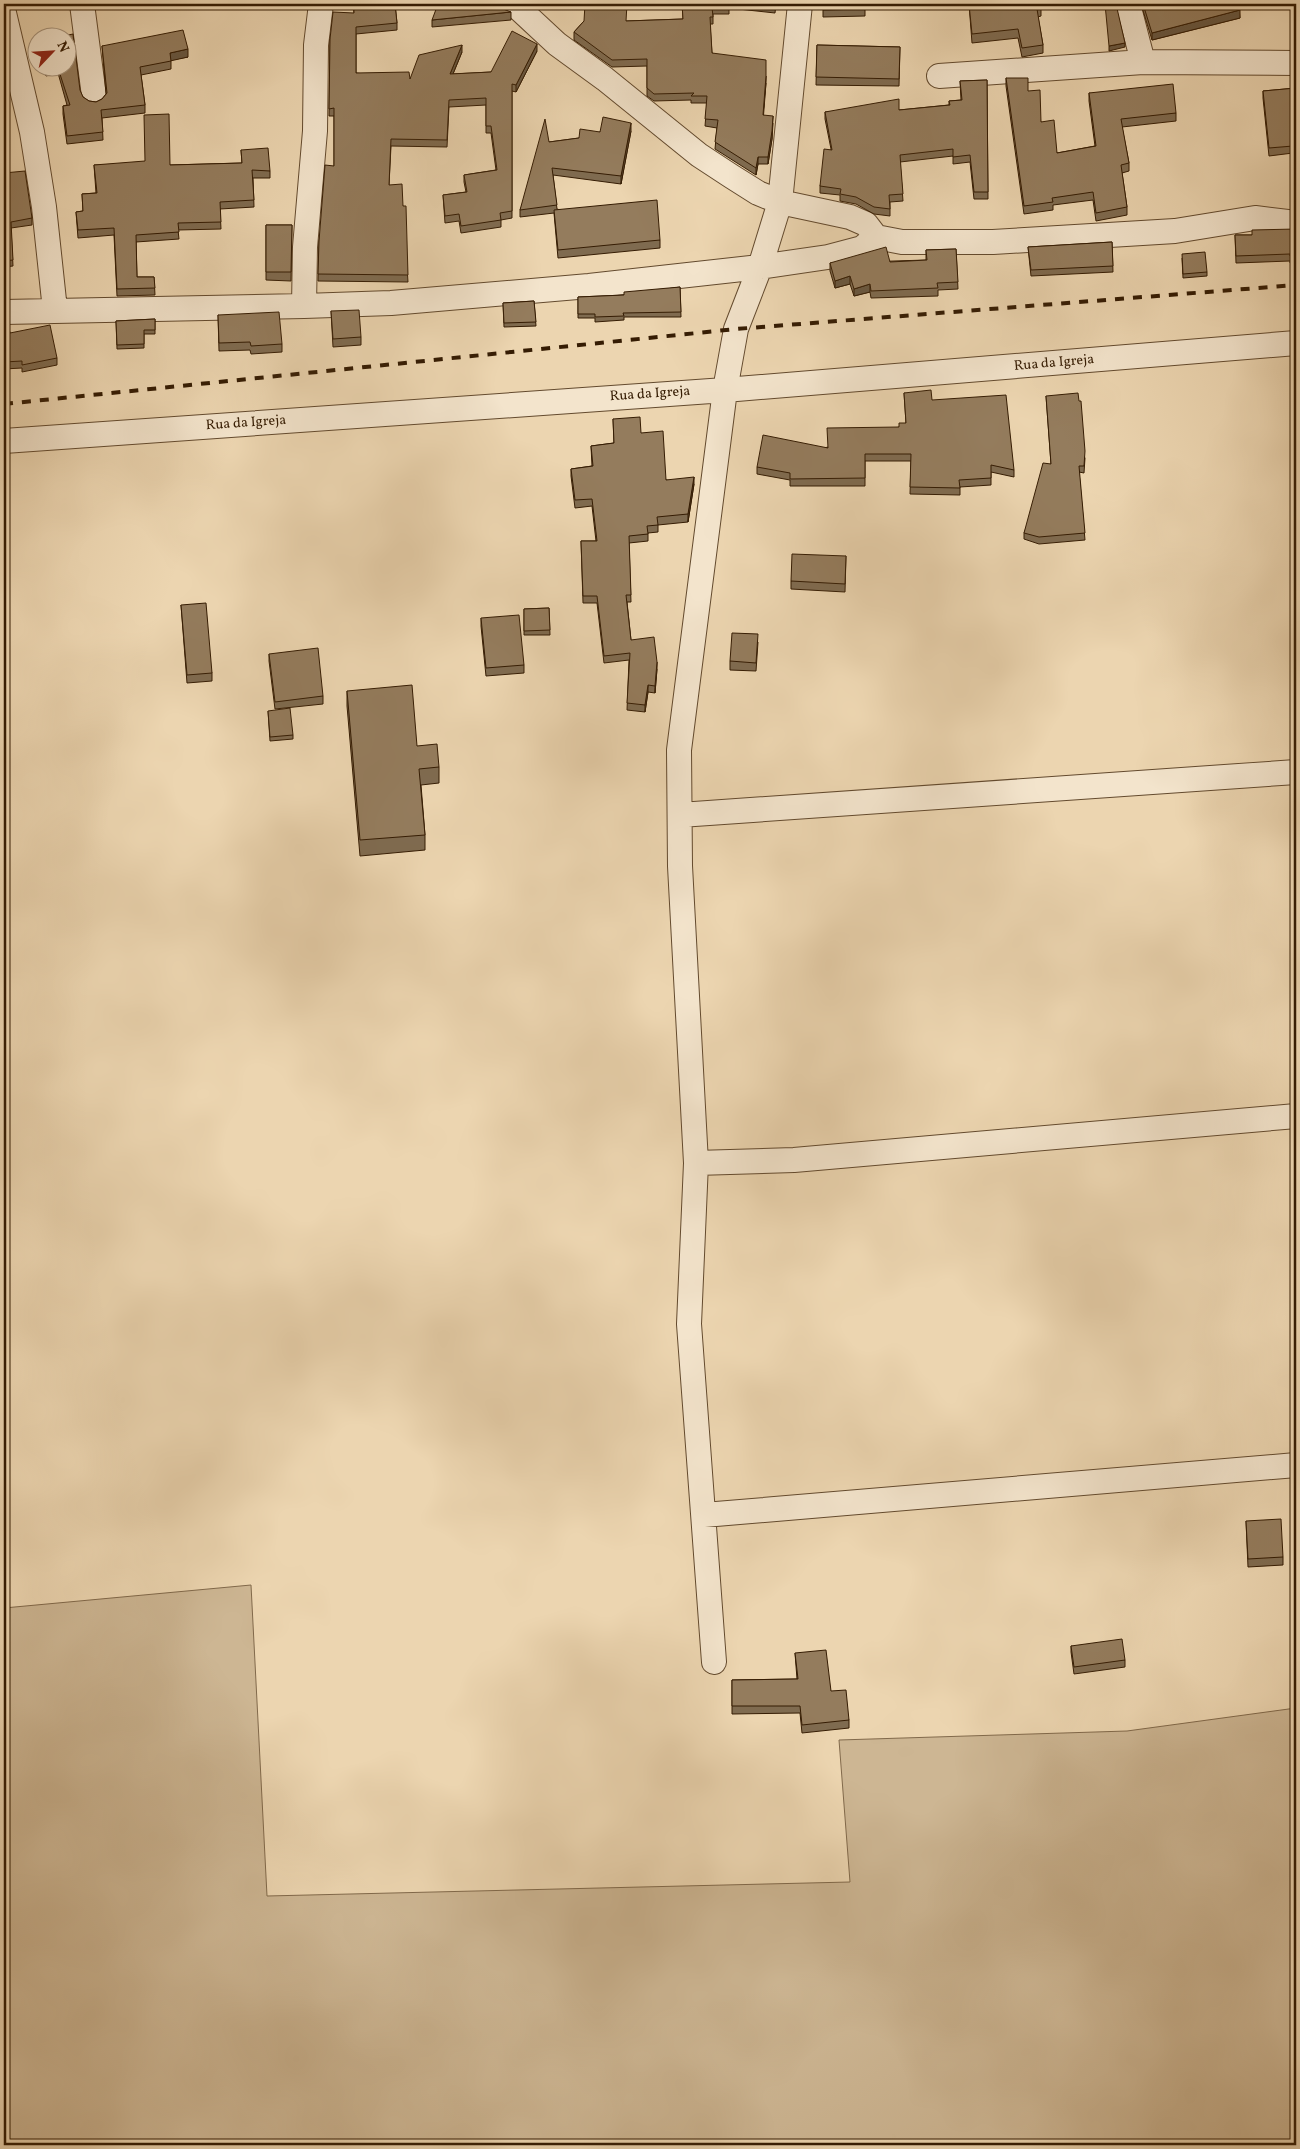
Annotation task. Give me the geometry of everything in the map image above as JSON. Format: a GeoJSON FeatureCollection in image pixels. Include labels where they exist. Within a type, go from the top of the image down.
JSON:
{"type":"FeatureCollection","features":[{"type":"Feature","properties":{"kind":"street"},"geometry":{"type":"LineString","coordinates":[[82,4],[94,96]]}},
{"type":"Feature","properties":{"kind":"street"},"geometry":{"type":"LineString","coordinates":[[304,306],[305,247],[315,131],[316,45],[321,4]]}},
{"type":"Feature","properties":{"kind":"street"},"geometry":{"type":"LineString","coordinates":[[514,4],[557,44],[605,79],[698,155],[758,194],[780,202],[850,217],[866,224],[876,237]]}},
{"type":"Feature","properties":{"kind":"street"},"geometry":{"type":"LineString","coordinates":[[714,1662],[689,1324],[696,1163],[680,866],[679,750],[725,390],[736,329],[760,267],[780,202],[800,4]]}},
{"type":"Feature","properties":{"kind":"street"},"geometry":{"type":"LineString","coordinates":[[1128,4],[1143,62]]}},
{"type":"Feature","properties":{"kind":"street"},"geometry":{"type":"LineString","coordinates":[[4,13],[32,132],[44,208],[55,310]]}},
{"type":"Feature","properties":{"kind":"street"},"geometry":{"type":"LineString","coordinates":[[939,76],[1143,62],[1296,63]]}},
{"type":"Feature","properties":{"kind":"street"},"geometry":{"type":"LineString","coordinates":[[4,312],[391,303],[589,286],[760,267],[828,257],[862,248],[876,237],[917,242],[993,242],[1174,231],[1255,218],[1296,223]]}},
{"type":"Feature","properties":{"kind":"street","name":"Rua da Igreja"},"geometry":{"type":"LineString","coordinates":[[4,441],[725,390],[1296,343]]}},
{"type":"Feature","properties":{"kind":"street"},"geometry":{"type":"LineString","coordinates":[[680,815],[1296,772]]}},
{"type":"Feature","properties":{"kind":"street"},"geometry":{"type":"LineString","coordinates":[[696,1163],[794,1160],[1296,1116]]}},
{"type":"Feature","properties":{"kind":"street"},"geometry":{"type":"LineString","coordinates":[[704,1515],[1296,1465]]}},
{"type":"Feature","properties":{"kind":"shaded area"},"geometry":{"type":"Polygon","coordinates":[[[251,1585],[267,1896],[850,1882],[839,1740],[1127,1731],[1296,1708],[1296,2145],[4,2145],[4,1608],[251,1585]]]}},
{"type":"Feature","properties":{"kind":"building"},"geometry":{"type":"Polygon","coordinates":[[[354,4],[395,4],[397,23],[356,27],[356,73],[409,72],[410,79],[419,55],[462,45],[450,74],[491,72],[512,31],[537,44],[516,85],[512,84],[512,211],[500,213],[501,220],[461,226],[459,214],[445,216],[443,195],[467,192],[464,175],[497,170],[491,126],[486,126],[486,98],[449,100],[447,140],[391,139],[389,185],[402,184],[403,206],[406,206],[408,275],[318,274],[325,165],[334,166],[334,108],[329,109],[330,39],[333,12],[354,13],[354,4]]]}},
{"type":"Feature","properties":{"kind":"building"},"geometry":{"type":"Polygon","coordinates":[[[438,4],[490,4],[511,12],[432,20],[438,4]]]}},
{"type":"Feature","properties":{"kind":"building"},"geometry":{"type":"Polygon","coordinates":[[[585,4],[627,4],[626,21],[683,19],[682,4],[729,4],[729,7],[712,7],[713,17],[710,17],[712,53],[766,60],[763,115],[773,116],[768,157],[758,157],[756,168],[715,142],[718,120],[705,119],[707,96],[691,96],[694,93],[654,94],[647,88],[647,59],[612,60],[574,32],[584,21],[585,4]]]}},
{"type":"Feature","properties":{"kind":"building"},"geometry":{"type":"Polygon","coordinates":[[[823,4],[865,4],[865,9],[823,10],[823,4]]]}},
{"type":"Feature","properties":{"kind":"building"},"geometry":{"type":"Polygon","coordinates":[[[969,4],[1040,4],[1041,8],[1037,9],[1043,45],[1022,48],[1018,29],[972,34],[969,4]]]}},
{"type":"Feature","properties":{"kind":"building"},"geometry":{"type":"Polygon","coordinates":[[[1105,4],[1116,4],[1125,43],[1109,46],[1105,4]]]}},
{"type":"Feature","properties":{"kind":"building"},"geometry":{"type":"Polygon","coordinates":[[[1143,4],[1239,4],[1240,10],[1152,33],[1143,4]]]}},
{"type":"Feature","properties":{"kind":"building"},"geometry":{"type":"Polygon","coordinates":[[[183,30],[188,49],[170,53],[171,61],[140,67],[145,105],[101,110],[103,132],[67,136],[63,106],[70,105],[61,78],[78,78],[78,74],[83,97],[89,101],[96,102],[102,99],[107,93],[102,46],[183,30]]]}},
{"type":"Feature","properties":{"kind":"building"},"geometry":{"type":"Polygon","coordinates":[[[817,45],[900,47],[899,79],[816,77],[817,45]]]}},
{"type":"Feature","properties":{"kind":"building"},"geometry":{"type":"Polygon","coordinates":[[[1006,78],[1028,78],[1028,91],[1040,90],[1041,122],[1054,120],[1057,153],[1096,146],[1089,93],[1173,84],[1176,113],[1121,119],[1129,163],[1121,165],[1127,207],[1096,213],[1093,192],[1052,198],[1053,202],[1024,206],[1006,78]]]}},
{"type":"Feature","properties":{"kind":"building"},"geometry":{"type":"Polygon","coordinates":[[[987,80],[988,192],[974,192],[970,155],[953,157],[953,149],[900,155],[903,194],[889,195],[890,209],[874,207],[856,197],[840,194],[841,189],[820,186],[824,149],[832,150],[825,112],[899,99],[899,110],[950,105],[949,101],[962,100],[960,81],[987,80]]]}},
{"type":"Feature","properties":{"kind":"building"},"geometry":{"type":"Polygon","coordinates":[[[1296,88],[1296,181],[1293,146],[1269,148],[1263,91],[1296,88]]]}},
{"type":"Feature","properties":{"kind":"building"},"geometry":{"type":"Polygon","coordinates":[[[169,114],[170,165],[242,163],[241,150],[268,148],[270,171],[252,170],[254,200],[220,202],[221,222],[178,223],[179,232],[136,235],[137,277],[154,277],[155,288],[117,289],[114,228],[78,230],[76,212],[83,211],[82,194],[97,193],[94,165],[145,161],[144,115],[169,114]]]}},
{"type":"Feature","properties":{"kind":"building"},"geometry":{"type":"Polygon","coordinates":[[[603,117],[631,123],[621,176],[552,168],[557,205],[520,210],[545,119],[549,142],[579,138],[580,129],[600,132],[603,117]]]}},
{"type":"Feature","properties":{"kind":"building"},"geometry":{"type":"Polygon","coordinates":[[[25,171],[32,218],[11,222],[13,260],[4,261],[4,173],[25,171]]]}},
{"type":"Feature","properties":{"kind":"building"},"geometry":{"type":"Polygon","coordinates":[[[657,200],[660,240],[558,250],[554,210],[657,200]]]}},
{"type":"Feature","properties":{"kind":"building"},"geometry":{"type":"Polygon","coordinates":[[[266,225],[292,225],[291,272],[266,272],[266,225]]]}},
{"type":"Feature","properties":{"kind":"building"},"geometry":{"type":"Polygon","coordinates":[[[1296,229],[1296,256],[1290,256],[1290,254],[1236,256],[1235,235],[1252,235],[1252,230],[1296,229]]]}},
{"type":"Feature","properties":{"kind":"building"},"geometry":{"type":"Polygon","coordinates":[[[1112,242],[1113,266],[1031,270],[1028,247],[1112,242]]]}},
{"type":"Feature","properties":{"kind":"building"},"geometry":{"type":"Polygon","coordinates":[[[886,247],[890,262],[927,260],[926,250],[956,249],[958,282],[937,283],[938,288],[871,291],[870,284],[854,289],[850,276],[835,281],[830,263],[886,247]]]}},
{"type":"Feature","properties":{"kind":"building"},"geometry":{"type":"Polygon","coordinates":[[[1205,252],[1207,272],[1183,274],[1182,254],[1205,252]]]}},
{"type":"Feature","properties":{"kind":"building"},"geometry":{"type":"Polygon","coordinates":[[[680,287],[681,312],[623,313],[624,316],[595,317],[595,314],[578,314],[578,297],[624,295],[624,292],[680,287]]]}},
{"type":"Feature","properties":{"kind":"building"},"geometry":{"type":"Polygon","coordinates":[[[534,301],[536,322],[504,323],[503,303],[534,301]]]}},
{"type":"Feature","properties":{"kind":"building"},"geometry":{"type":"Polygon","coordinates":[[[359,310],[361,337],[333,339],[331,311],[359,310]]]}},
{"type":"Feature","properties":{"kind":"building"},"geometry":{"type":"Polygon","coordinates":[[[279,312],[282,344],[251,346],[250,342],[219,343],[218,315],[279,312]]]}},
{"type":"Feature","properties":{"kind":"building"},"geometry":{"type":"Polygon","coordinates":[[[155,319],[155,330],[144,330],[144,344],[117,345],[116,321],[155,319]]]}},
{"type":"Feature","properties":{"kind":"building"},"geometry":{"type":"Polygon","coordinates":[[[50,325],[57,358],[22,365],[22,361],[4,362],[4,328],[9,328],[10,333],[50,325]]]}},
{"type":"Feature","properties":{"kind":"building"},"geometry":{"type":"Polygon","coordinates":[[[931,390],[932,400],[1006,395],[1014,470],[991,465],[991,478],[959,480],[960,488],[910,487],[911,454],[865,454],[865,478],[790,479],[790,473],[757,467],[763,435],[828,448],[827,428],[899,427],[899,423],[906,423],[904,393],[931,390]]]}},
{"type":"Feature","properties":{"kind":"building"},"geometry":{"type":"Polygon","coordinates":[[[1078,393],[1079,401],[1081,401],[1085,451],[1084,466],[1079,466],[1085,533],[1039,537],[1024,533],[1043,463],[1051,464],[1046,396],[1078,393]]]}},
{"type":"Feature","properties":{"kind":"building"},"geometry":{"type":"Polygon","coordinates":[[[640,417],[641,433],[663,431],[666,480],[694,477],[688,514],[657,517],[658,525],[647,526],[648,534],[629,536],[631,595],[626,595],[631,640],[654,637],[657,662],[655,686],[648,685],[645,705],[627,703],[630,653],[604,656],[597,596],[583,596],[581,541],[597,541],[592,499],[575,500],[571,469],[593,466],[591,446],[614,443],[613,419],[640,417]]]}},
{"type":"Feature","properties":{"kind":"building"},"geometry":{"type":"Polygon","coordinates":[[[792,554],[846,556],[845,584],[791,581],[792,554]]]}},
{"type":"Feature","properties":{"kind":"building"},"geometry":{"type":"Polygon","coordinates":[[[206,603],[212,673],[187,675],[181,605],[206,603]]]}},
{"type":"Feature","properties":{"kind":"building"},"geometry":{"type":"Polygon","coordinates":[[[549,608],[550,630],[524,631],[524,609],[549,608]]]}},
{"type":"Feature","properties":{"kind":"building"},"geometry":{"type":"Polygon","coordinates":[[[519,615],[524,665],[486,668],[481,618],[519,615]]]}},
{"type":"Feature","properties":{"kind":"building"},"geometry":{"type":"Polygon","coordinates":[[[732,633],[758,634],[756,663],[730,661],[732,633]]]}},
{"type":"Feature","properties":{"kind":"building"},"geometry":{"type":"Polygon","coordinates":[[[318,648],[323,696],[275,702],[269,654],[318,648]]]}},
{"type":"Feature","properties":{"kind":"building"},"geometry":{"type":"Polygon","coordinates":[[[412,685],[417,746],[437,744],[439,767],[419,769],[425,835],[360,840],[347,691],[412,685]]]}},
{"type":"Feature","properties":{"kind":"building"},"geometry":{"type":"Polygon","coordinates":[[[290,708],[293,735],[270,737],[268,711],[290,708]]]}},
{"type":"Feature","properties":{"kind":"building"},"geometry":{"type":"Polygon","coordinates":[[[1281,1519],[1283,1557],[1248,1559],[1246,1521],[1281,1519]]]}},
{"type":"Feature","properties":{"kind":"building"},"geometry":{"type":"Polygon","coordinates":[[[1122,1639],[1125,1660],[1074,1667],[1071,1646],[1122,1639]]]}},
{"type":"Feature","properties":{"kind":"building"},"geometry":{"type":"Polygon","coordinates":[[[826,1650],[831,1691],[846,1690],[849,1720],[802,1725],[800,1706],[732,1706],[732,1680],[798,1679],[795,1653],[826,1650]]]}},
{"type":"Feature","properties":{"kind":"railway"},"geometry":{"type":"LineString","coordinates":[[4,404],[736,329],[1296,285]]}}]}
